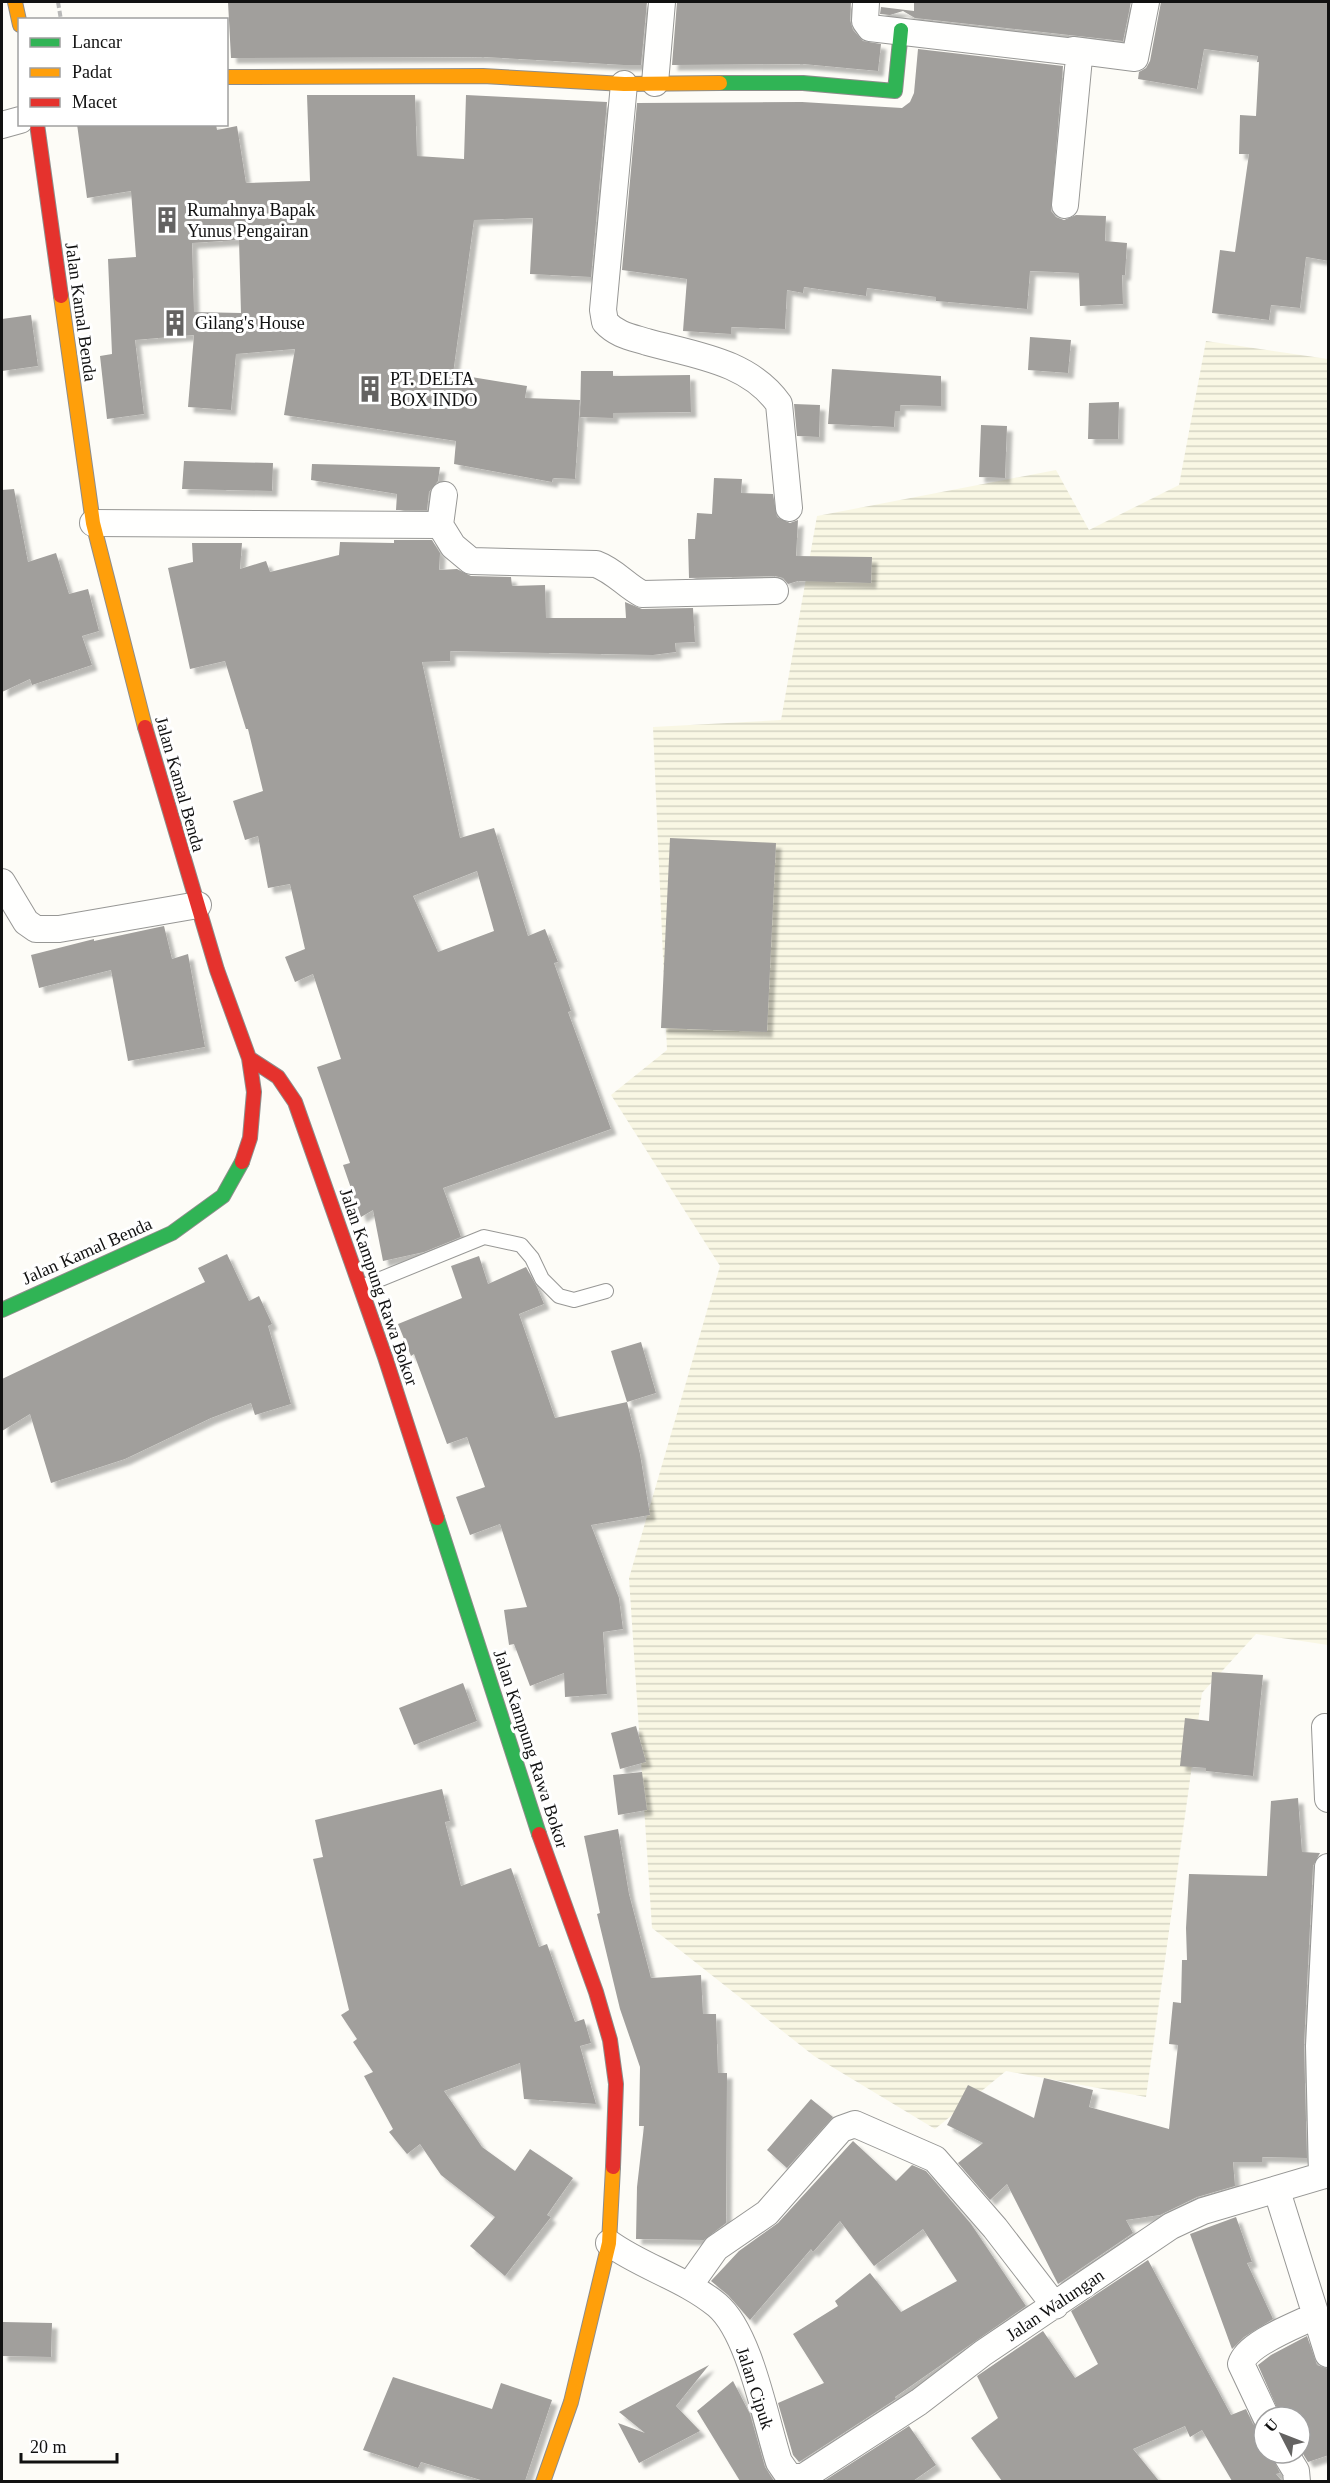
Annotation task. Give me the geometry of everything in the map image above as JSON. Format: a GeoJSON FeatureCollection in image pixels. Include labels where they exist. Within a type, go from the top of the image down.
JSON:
{"type":"FeatureCollection","features":[{"type":"Feature","properties":{"kind":"street"},"geometry":{"type":"LineString","coordinates":[[15,2],[18,18]]}},
{"type":"Feature","properties":{"kind":"street"},"geometry":{"type":"LineString","coordinates":[[655,83],[662,2]]}},
{"type":"Feature","properties":{"kind":"street"},"geometry":{"type":"LineString","coordinates":[[866,2],[865,21],[868,27],[1135,58],[1146,2]]}},
{"type":"Feature","properties":{"kind":"street"},"geometry":{"type":"LineString","coordinates":[[228,77],[483,76],[624,84],[803,83],[895,91],[901,30]]}},
{"type":"Feature","properties":{"kind":"street"},"geometry":{"type":"LineString","coordinates":[[1065,205],[1079,58],[1073,50]]}},
{"type":"Feature","properties":{"kind":"street"},"geometry":{"type":"LineString","coordinates":[[624,84],[603,310],[605,322],[622,335],[737,368],[771,392],[779,404],[789,508]]}},
{"type":"Feature","properties":{"kind":"street"},"geometry":{"type":"LineString","coordinates":[[2,125],[18,121]]}},
{"type":"Feature","properties":{"kind":"street","name":"Jalan Kamal Benda"},"geometry":{"type":"LineString","coordinates":[[2,1310],[171,1233],[222,1196],[238,1173],[250,1138],[254,1092],[249,1058],[217,970],[157,773],[103,523],[37,126]]}},
{"type":"Feature","properties":{"kind":"street"},"geometry":{"type":"LineString","coordinates":[[444,495],[440,525],[453,546],[471,561],[596,564],[611,570],[629,588],[642,594],[775,591]]}},
{"type":"Feature","properties":{"kind":"street"},"geometry":{"type":"LineString","coordinates":[[103,523],[440,525]]}},
{"type":"Feature","properties":{"kind":"street"},"geometry":{"type":"LineString","coordinates":[[2,882],[26,922],[36,929],[59,929],[198,905]]}},
{"type":"Feature","properties":{"kind":"street","name":"Jalan Kampung Rawa Bokor"},"geometry":{"type":"LineString","coordinates":[[249,1058],[278,1077],[295,1102],[367,1284],[539,1834],[596,1992],[610,2040],[616,2084],[613,2246],[571,2402],[543,2481]]}},
{"type":"Feature","properties":{"kind":"street"},"geometry":{"type":"LineString","coordinates":[[1324,1727],[1329,1799]]}},
{"type":"Feature","properties":{"kind":"street"},"geometry":{"type":"LineString","coordinates":[[1325,2175],[1319,2046],[1329,1867]]}},
{"type":"Feature","properties":{"kind":"street"},"geometry":{"type":"LineString","coordinates":[[689,2286],[716,2248],[766,2213],[841,2129],[855,2124],[935,2159],[995,2228],[1055,2306]]}},
{"type":"Feature","properties":{"kind":"street","name":"Jalan Walungan"},"geometry":{"type":"LineString","coordinates":[[804,2480],[919,2403],[982,2353],[1171,2226],[1203,2211],[1325,2175]]}},
{"type":"Feature","properties":{"kind":"street"},"geometry":{"type":"LineString","coordinates":[[1277,2191],[1329,2354]]}},
{"type":"Feature","properties":{"kind":"street","name":"Jalan Cipuk"},"geometry":{"type":"LineString","coordinates":[[613,2246],[689,2286],[718,2305],[732,2322],[752,2368],[779,2462],[788,2475],[804,2480]]}},
{"type":"Feature","properties":{"kind":"street"},"geometry":{"type":"LineString","coordinates":[[1260,2405],[1241,2364],[1243,2360],[1255,2346],[1317,2315]]}},
{"type":"Feature","properties":{"kind":"street"},"geometry":{"type":"LineString","coordinates":[[1293,2465],[1297,2481]]}},
{"type":"Feature","properties":{"kind":"lane"},"geometry":{"type":"LineString","coordinates":[[367,1284],[484,1237],[521,1245],[532,1258],[542,1279],[559,1296],[574,1300],[606,1291]]}},
{"type":"Feature","properties":{"kind":"path"},"geometry":{"type":"LineString","coordinates":[[58,2],[61,18]]}},
{"type":"Feature","properties":{"kind":"shaded area"},"geometry":{"type":"Polygon","coordinates":[[[1206,341],[1328,359],[1328,1645],[1256,1634],[1202,1693],[1146,2097],[1006,2071],[935,2129],[814,2056],[652,1928],[629,1578],[720,1266],[611,1095],[667,1050],[653,727],[781,720],[817,516],[1056,470],[1089,530],[1179,485],[1206,341]]]}},
{"type":"Feature","properties":{"kind":"building"},"geometry":{"type":"Polygon","coordinates":[[[228,2],[647,2],[641,65],[624,65],[484,57],[231,58],[228,2]]]}},
{"type":"Feature","properties":{"kind":"building"},"geometry":{"type":"Polygon","coordinates":[[[677,2],[851,2],[850,20],[853,30],[863,41],[881,44],[878,71],[803,64],[672,65],[677,2]]]}},
{"type":"Feature","properties":{"kind":"building"},"geometry":{"type":"Polygon","coordinates":[[[914,2],[1131,2],[1123,41],[915,18],[903,11],[890,15],[880,14],[881,7],[914,11],[914,2]]]}},
{"type":"Feature","properties":{"kind":"building"},"geometry":{"type":"Polygon","coordinates":[[[1161,2],[1329,2],[1329,261],[1306,257],[1300,308],[1271,305],[1269,320],[1212,313],[1220,250],[1235,252],[1249,154],[1239,154],[1240,115],[1256,116],[1259,62],[1257,62],[1258,56],[1204,49],[1197,89],[1138,79],[1139,72],[1146,68],[1150,61],[1161,2]]]}},
{"type":"Feature","properties":{"kind":"building"},"geometry":{"type":"Polygon","coordinates":[[[918,49],[1063,66],[1051,211],[1056,217],[1064,220],[1076,215],[1106,216],[1105,241],[1127,243],[1125,275],[1122,275],[1123,304],[1080,306],[1079,273],[1030,271],[1027,309],[936,301],[936,297],[867,288],[866,296],[804,287],[803,293],[787,290],[785,329],[731,327],[731,334],[683,331],[687,279],[622,270],[637,103],[802,102],[902,108],[910,102],[914,93],[918,49]]]}},
{"type":"Feature","properties":{"kind":"building"},"geometry":{"type":"Polygon","coordinates":[[[307,95],[415,95],[417,156],[464,159],[466,95],[607,102],[591,277],[530,274],[533,218],[474,220],[453,374],[527,386],[525,398],[580,400],[575,479],[553,478],[552,482],[454,464],[456,441],[284,415],[295,349],[236,354],[231,410],[188,407],[194,335],[135,340],[144,414],[107,419],[100,356],[112,354],[108,259],[136,257],[131,191],[87,198],[77,126],[216,126],[217,130],[237,126],[246,183],[310,181],[307,95]],[[239,240],[192,243],[194,312],[241,313],[239,240]]]}},
{"type":"Feature","properties":{"kind":"building"},"geometry":{"type":"Polygon","coordinates":[[[31,315],[38,366],[2,371],[2,319],[31,315]]]}},
{"type":"Feature","properties":{"kind":"building"},"geometry":{"type":"Polygon","coordinates":[[[1030,337],[1071,340],[1068,373],[1028,370],[1030,337]]]}},
{"type":"Feature","properties":{"kind":"building"},"geometry":{"type":"Polygon","coordinates":[[[832,369],[941,376],[941,406],[900,405],[900,411],[895,411],[894,427],[828,424],[832,369]]]}},
{"type":"Feature","properties":{"kind":"building"},"geometry":{"type":"Polygon","coordinates":[[[581,371],[613,371],[613,376],[690,375],[691,412],[613,413],[613,418],[580,417],[581,371]]]}},
{"type":"Feature","properties":{"kind":"building"},"geometry":{"type":"Polygon","coordinates":[[[1119,402],[1118,439],[1088,439],[1089,403],[1119,402]]]}},
{"type":"Feature","properties":{"kind":"building"},"geometry":{"type":"Polygon","coordinates":[[[794,404],[820,405],[819,437],[797,436],[794,404]]]}},
{"type":"Feature","properties":{"kind":"building"},"geometry":{"type":"Polygon","coordinates":[[[981,425],[1007,426],[1005,478],[979,477],[981,425]]]}},
{"type":"Feature","properties":{"kind":"building"},"geometry":{"type":"Polygon","coordinates":[[[184,461],[273,463],[272,491],[182,489],[184,461]]]}},
{"type":"Feature","properties":{"kind":"building"},"geometry":{"type":"Polygon","coordinates":[[[312,464],[440,467],[438,481],[429,492],[427,510],[396,510],[397,494],[311,480],[312,464]]]}},
{"type":"Feature","properties":{"kind":"building"},"geometry":{"type":"Polygon","coordinates":[[[714,478],[742,479],[741,493],[773,494],[777,517],[790,523],[798,520],[796,556],[872,557],[871,583],[798,581],[788,584],[783,578],[775,576],[689,578],[688,539],[695,539],[697,513],[712,514],[714,478]]]}},
{"type":"Feature","properties":{"kind":"building"},"geometry":{"type":"Polygon","coordinates":[[[14,489],[28,562],[56,553],[69,594],[88,589],[99,631],[82,636],[92,665],[32,685],[30,679],[2,692],[2,490],[14,489]]]}},
{"type":"Feature","properties":{"kind":"building"},"geometry":{"type":"Polygon","coordinates":[[[394,540],[432,540],[440,553],[439,570],[457,569],[471,576],[511,577],[512,586],[545,585],[546,618],[626,618],[625,602],[642,609],[693,608],[695,642],[675,643],[676,652],[653,655],[450,651],[450,661],[422,662],[460,838],[494,828],[528,936],[545,929],[558,962],[554,963],[571,1011],[568,1012],[611,1129],[443,1188],[461,1237],[424,1252],[383,1261],[373,1210],[361,1217],[343,1165],[350,1163],[317,1067],[341,1059],[313,974],[295,982],[285,957],[305,949],[290,884],[268,888],[258,836],[245,840],[233,801],[263,791],[248,729],[246,729],[225,661],[190,669],[168,568],[193,562],[192,543],[242,543],[240,569],[266,561],[270,572],[339,555],[340,542],[394,543],[394,540]],[[477,871],[413,896],[438,952],[494,931],[477,871]]]}},
{"type":"Feature","properties":{"kind":"building"},"geometry":{"type":"Polygon","coordinates":[[[670,838],[776,843],[767,1032],[661,1028],[670,838]]]}},
{"type":"Feature","properties":{"kind":"building"},"geometry":{"type":"Polygon","coordinates":[[[164,926],[172,959],[188,954],[205,1047],[128,1061],[111,970],[39,988],[31,955],[94,939],[94,941],[164,926]]]}},
{"type":"Feature","properties":{"kind":"building"},"geometry":{"type":"Polygon","coordinates":[[[227,1254],[249,1301],[259,1296],[272,1324],[268,1326],[291,1404],[255,1415],[251,1403],[211,1418],[125,1459],[51,1483],[30,1414],[2,1431],[2,1379],[205,1282],[198,1268],[227,1254]]]}},
{"type":"Feature","properties":{"kind":"building"},"geometry":{"type":"Polygon","coordinates":[[[479,1256],[488,1284],[526,1267],[537,1287],[544,1304],[519,1314],[555,1418],[627,1402],[640,1454],[650,1515],[591,1525],[619,1598],[623,1629],[603,1632],[607,1694],[565,1697],[564,1673],[530,1686],[514,1644],[509,1645],[504,1610],[527,1607],[500,1524],[470,1535],[456,1497],[485,1487],[467,1437],[447,1444],[414,1354],[411,1356],[398,1324],[462,1298],[451,1266],[479,1256]]]}},
{"type":"Feature","properties":{"kind":"building"},"geometry":{"type":"Polygon","coordinates":[[[641,1342],[656,1393],[627,1402],[611,1351],[641,1342]]]}},
{"type":"Feature","properties":{"kind":"building"},"geometry":{"type":"Polygon","coordinates":[[[1212,1672],[1263,1675],[1253,1776],[1180,1766],[1185,1718],[1209,1721],[1212,1672]]]}},
{"type":"Feature","properties":{"kind":"building"},"geometry":{"type":"Polygon","coordinates":[[[463,1683],[477,1721],[414,1745],[399,1708],[463,1683]]]}},
{"type":"Feature","properties":{"kind":"building"},"geometry":{"type":"Polygon","coordinates":[[[636,1726],[646,1762],[620,1769],[611,1733],[636,1726]]]}},
{"type":"Feature","properties":{"kind":"building"},"geometry":{"type":"Polygon","coordinates":[[[642,1772],[647,1810],[618,1815],[613,1775],[642,1772]]]}},
{"type":"Feature","properties":{"kind":"building"},"geometry":{"type":"Polygon","coordinates":[[[442,1789],[450,1821],[445,1822],[461,1886],[511,1868],[539,1947],[547,1944],[575,2022],[584,2019],[591,2043],[580,2046],[596,2104],[524,2099],[520,2063],[444,2091],[482,2147],[515,2171],[530,2149],[573,2178],[547,2215],[551,2217],[505,2276],[470,2246],[495,2217],[441,2175],[420,2144],[407,2154],[389,2132],[393,2129],[364,2076],[373,2072],[353,2042],[357,2039],[341,2015],[349,2010],[313,1859],[323,1857],[315,1820],[442,1789]]]}},
{"type":"Feature","properties":{"kind":"building"},"geometry":{"type":"Polygon","coordinates":[[[1298,1798],[1302,1852],[1320,1853],[1313,1866],[1304,2045],[1307,2158],[1262,2157],[1262,2162],[1233,2162],[1235,2186],[1197,2197],[1160,2215],[1126,2220],[1133,2233],[1058,2284],[1007,2184],[990,2200],[958,2163],[983,2143],[947,2125],[968,2085],[1034,2118],[1044,2078],[1093,2090],[1089,2107],[1169,2129],[1178,2045],[1169,2044],[1173,2002],[1181,2003],[1182,1960],[1187,1960],[1189,1874],[1267,1876],[1271,1801],[1298,1798]]]}},
{"type":"Feature","properties":{"kind":"building"},"geometry":{"type":"Polygon","coordinates":[[[618,1829],[629,1894],[651,1978],[701,1975],[703,2014],[716,2014],[718,2073],[727,2073],[726,2223],[704,2240],[636,2239],[637,2187],[644,2126],[639,2126],[640,2067],[620,2009],[597,1914],[600,1913],[584,1836],[618,1829]]]}},
{"type":"Feature","properties":{"kind":"building"},"geometry":{"type":"Polygon","coordinates":[[[811,2099],[833,2117],[787,2168],[767,2150],[811,2099]]]}},
{"type":"Feature","properties":{"kind":"building"},"geometry":{"type":"Polygon","coordinates":[[[853,2141],[896,2181],[912,2165],[926,2171],[971,2224],[1026,2306],[895,2397],[896,2399],[799,2462],[793,2455],[778,2403],[824,2383],[793,2334],[838,2306],[835,2301],[870,2273],[901,2312],[957,2281],[923,2229],[874,2266],[840,2221],[813,2252],[811,2249],[750,2320],[728,2295],[711,2281],[739,2251],[778,2223],[853,2141]]]}},
{"type":"Feature","properties":{"kind":"building"},"geometry":{"type":"Polygon","coordinates":[[[1236,2217],[1252,2262],[1247,2263],[1273,2319],[1244,2337],[1232,2349],[1190,2234],[1236,2217]]]}},
{"type":"Feature","properties":{"kind":"building"},"geometry":{"type":"Polygon","coordinates":[[[1148,2260],[1231,2415],[1246,2409],[1252,2422],[1252,2465],[1276,2465],[1280,2473],[1276,2474],[1282,2481],[1232,2481],[1202,2430],[1190,2437],[1185,2426],[1133,2449],[1159,2481],[1002,2481],[971,2438],[998,2418],[977,2376],[1043,2331],[1075,2378],[1098,2364],[1071,2311],[1148,2260]]]}},
{"type":"Feature","properties":{"kind":"building"},"geometry":{"type":"Polygon","coordinates":[[[3,2322],[52,2323],[51,2357],[2,2356],[3,2322]]]}},
{"type":"Feature","properties":{"kind":"building"},"geometry":{"type":"Polygon","coordinates":[[[1307,2336],[1317,2365],[1329,2369],[1329,2455],[1312,2461],[1312,2405],[1276,2405],[1258,2365],[1271,2355],[1307,2336]]]}},
{"type":"Feature","properties":{"kind":"building"},"geometry":{"type":"Polygon","coordinates":[[[709,2365],[676,2406],[700,2431],[639,2463],[618,2423],[645,2433],[619,2412],[709,2365]]]}},
{"type":"Feature","properties":{"kind":"building"},"geometry":{"type":"Polygon","coordinates":[[[393,2377],[492,2409],[501,2383],[552,2400],[525,2481],[484,2481],[421,2462],[418,2468],[363,2450],[393,2377]]]}},
{"type":"Feature","properties":{"kind":"building"},"geometry":{"type":"Polygon","coordinates":[[[733,2381],[750,2414],[765,2467],[774,2481],[740,2481],[697,2411],[733,2381]]]}},
{"type":"Feature","properties":{"kind":"building"},"geometry":{"type":"Polygon","coordinates":[[[909,2426],[936,2465],[913,2481],[824,2481],[909,2426]]]}},
{"type":"Feature","properties":{"kind":"traffic: fast"},"geometry":{"type":"LineString","coordinates":[[720,83],[803,83],[895,91],[901,30]]}},
{"type":"Feature","properties":{"kind":"traffic: fast"},"geometry":{"type":"LineString","coordinates":[[2,1310],[172,1233],[223,1196],[242,1162]]}},
{"type":"Feature","properties":{"kind":"traffic: fast"},"geometry":{"type":"LineString","coordinates":[[437,1518],[539,1834]]}},
{"type":"Feature","properties":{"kind":"traffic: slow"},"geometry":{"type":"LineString","coordinates":[[15,2],[18,18]]}},
{"type":"Feature","properties":{"kind":"traffic: slow"},"geometry":{"type":"LineString","coordinates":[[228,77],[483,76],[624,84],[720,83]]}},
{"type":"Feature","properties":{"kind":"traffic: slow"},"geometry":{"type":"LineString","coordinates":[[61,296],[93,523],[145,727]]}},
{"type":"Feature","properties":{"kind":"traffic: slow"},"geometry":{"type":"LineString","coordinates":[[543,2482],[571,2402],[609,2243],[613,2167]]}},
{"type":"Feature","properties":{"kind":"traffic: jam"},"geometry":{"type":"LineString","coordinates":[[37,126],[61,296]]}},
{"type":"Feature","properties":{"kind":"traffic: jam"},"geometry":{"type":"LineString","coordinates":[[145,727],[217,970],[249,1058],[254,1092],[250,1138],[242,1162]]}},
{"type":"Feature","properties":{"kind":"traffic: jam"},"geometry":{"type":"LineString","coordinates":[[249,1058],[278,1077],[295,1102],[385,1357],[437,1518]]}},
{"type":"Feature","properties":{"kind":"traffic: jam"},"geometry":{"type":"LineString","coordinates":[[539,1834],[596,1992],[610,2040],[616,2084],[613,2167]]}},
{"type":"Feature","properties":{"kind":"place","name":"Rumahnya Bapak Yunus Pengairan"},"geometry":{"type":"Point","coordinates":[167,220]}},
{"type":"Feature","properties":{"kind":"place","name":"Gilang's House"},"geometry":{"type":"Point","coordinates":[175,323]}},
{"type":"Feature","properties":{"kind":"place","name":"PT. DELTA BOX INDO"},"geometry":{"type":"Point","coordinates":[370,389]}}]}
